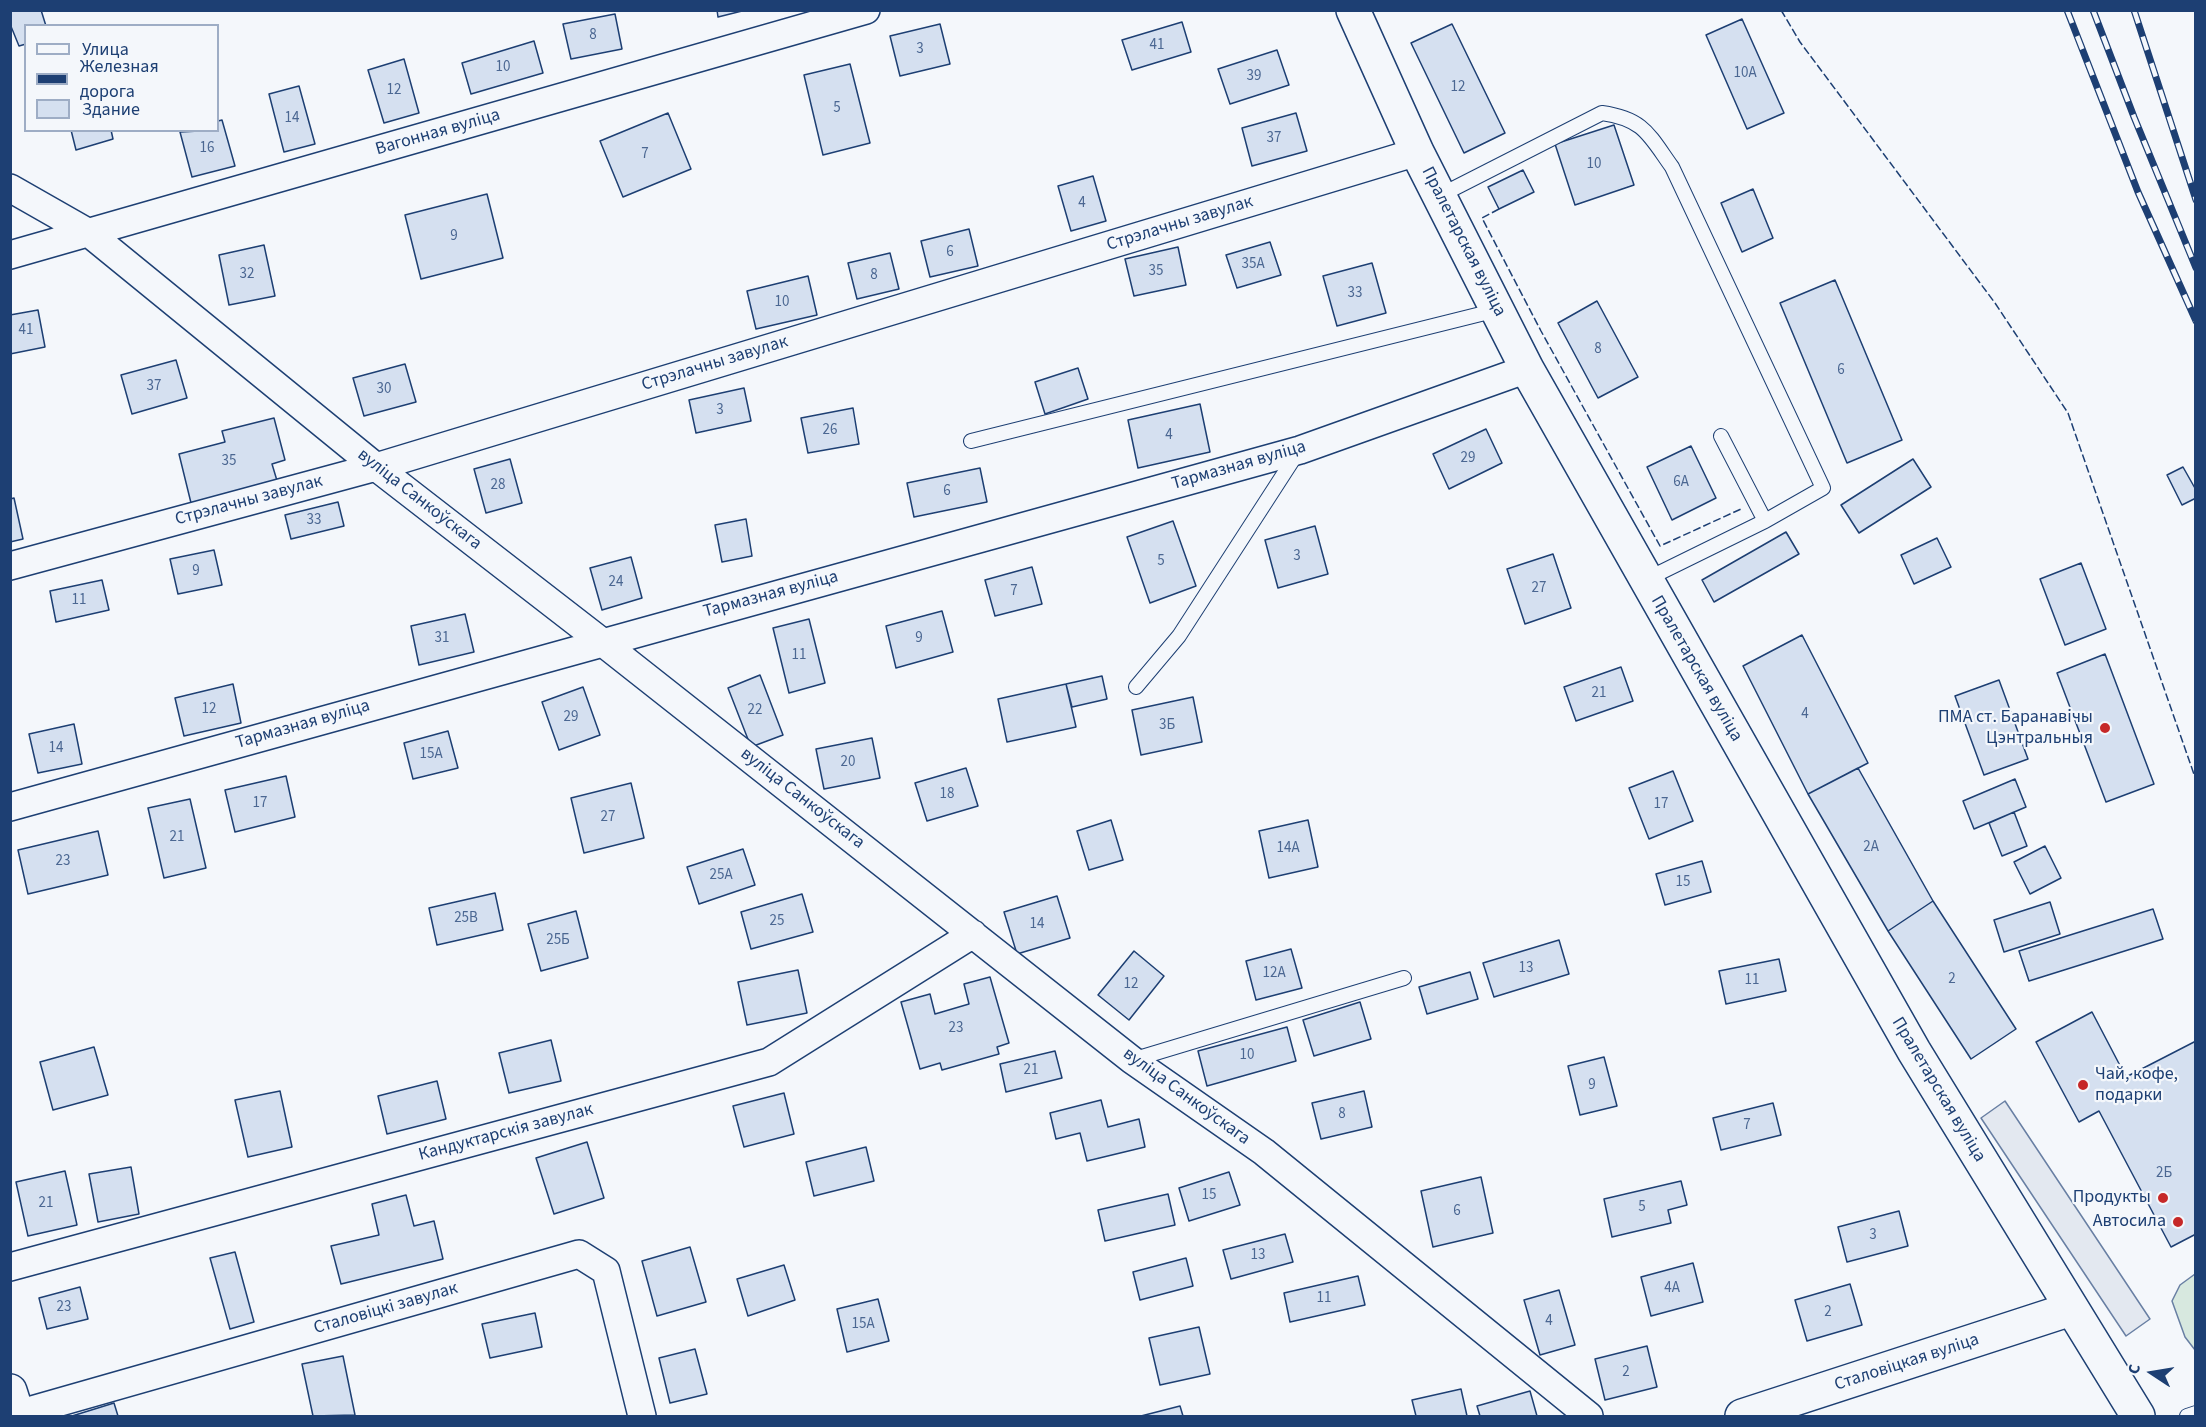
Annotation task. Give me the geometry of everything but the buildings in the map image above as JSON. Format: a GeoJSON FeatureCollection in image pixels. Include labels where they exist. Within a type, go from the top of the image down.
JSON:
{"type":"FeatureCollection","features":[{"type":"Feature","properties":{"kind":"main road","name":"Пралетарская вуліца"},"geometry":{"type":"LineString","coordinates":[[1353,10],[1417,152],[1527,369],[1914,1052],[2138,1416]]}},
{"type":"Feature","properties":{"kind":"main road","name":"Сталовіцкая вуліца"},"geometry":{"type":"LineString","coordinates":[[1742,1416],[2071,1309]]}},
{"type":"Feature","properties":{"kind":"street","name":"Вагонная вуліца"},"geometry":{"type":"LineString","coordinates":[[10,255],[866,10]]}},
{"type":"Feature","properties":{"kind":"street","name":"Стрэлачны завулак"},"geometry":{"type":"LineString","coordinates":[[10,566],[375,467],[1417,152]]}},
{"type":"Feature","properties":{"kind":"street","name":"вуліца Санкоўскага"},"geometry":{"type":"LineString","coordinates":[[10,188],[89,233],[375,467],[602,642],[1132,1060],[1264,1152],[1589,1416]]}},
{"type":"Feature","properties":{"kind":"street","name":"Тармазная вуліца"},"geometry":{"type":"LineString","coordinates":[[10,807],[1300,450],[1527,369]]}},
{"type":"Feature","properties":{"kind":"street","name":"Кандуктарскія завулак"},"geometry":{"type":"LineString","coordinates":[[10,1267],[769,1062],[973,934]]}},
{"type":"Feature","properties":{"kind":"street","name":"Сталовіцкі завулак"},"geometry":{"type":"LineString","coordinates":[[15,1407],[579,1254],[606,1271],[642,1416]]}},
{"type":"Feature","properties":{"kind":"lane"},"geometry":{"type":"LineString","coordinates":[[1439,196],[1602,113],[1620,116],[1644,128],[1672,167],[1823,488],[1765,521],[1645,580]]}},
{"type":"Feature","properties":{"kind":"lane"},"geometry":{"type":"LineString","coordinates":[[971,441],[1497,310]]}},
{"type":"Feature","properties":{"kind":"lane"},"geometry":{"type":"LineString","coordinates":[[1720,436],[1765,521]]}},
{"type":"Feature","properties":{"kind":"lane"},"geometry":{"type":"LineString","coordinates":[[1136,687],[1179,636],[1300,450]]}},
{"type":"Feature","properties":{"kind":"lane"},"geometry":{"type":"LineString","coordinates":[[1132,1060],[1404,978]]}},
{"type":"Feature","properties":{"kind":"lane"},"geometry":{"type":"LineString","coordinates":[[2187,1416],[2196,1413]]}},
{"type":"Feature","properties":{"kind":"shaded area"},"geometry":{"type":"Polygon","coordinates":[[[2005,1101],[2150,1319],[2126,1336],[1981,1118],[2005,1101]]]}},
{"type":"Feature","properties":{"kind":"shaded area"},"geometry":{"type":"Polygon","coordinates":[[[2195,1274],[2195,1350],[2185,1337],[2172,1301],[2180,1285],[2195,1274]]]}},
{"type":"Feature","properties":{"kind":"railway"},"geometry":{"type":"LineString","coordinates":[[2067,10],[2138,192],[2196,321]]}},
{"type":"Feature","properties":{"kind":"railway"},"geometry":{"type":"LineString","coordinates":[[2093,10],[2196,268]]}},
{"type":"Feature","properties":{"kind":"railway"},"geometry":{"type":"LineString","coordinates":[[2134,10],[2196,200]]}},
{"type":"Feature","properties":{"kind":"fence"},"geometry":{"type":"LineString","coordinates":[[1781,10],[1800,42],[1995,303],[2068,413],[2196,780]]}},
{"type":"Feature","properties":{"kind":"fence"},"geometry":{"type":"LineString","coordinates":[[1499,209],[1482,218],[1541,331],[1660,546],[1741,509]]}},
{"type":"Feature","properties":{"kind":"place","name":"ПМА ст. Баранавічы Цэнтральныя"},"geometry":{"type":"Point","coordinates":[2105,728]}},
{"type":"Feature","properties":{"kind":"place","name":"Чай, кофе, подарки"},"geometry":{"type":"Point","coordinates":[2083,1085]}},
{"type":"Feature","properties":{"kind":"place","name":"Продукты"},"geometry":{"type":"Point","coordinates":[2163,1198]}},
{"type":"Feature","properties":{"kind":"place","name":"Автосила"},"geometry":{"type":"Point","coordinates":[2178,1222]}}]}
